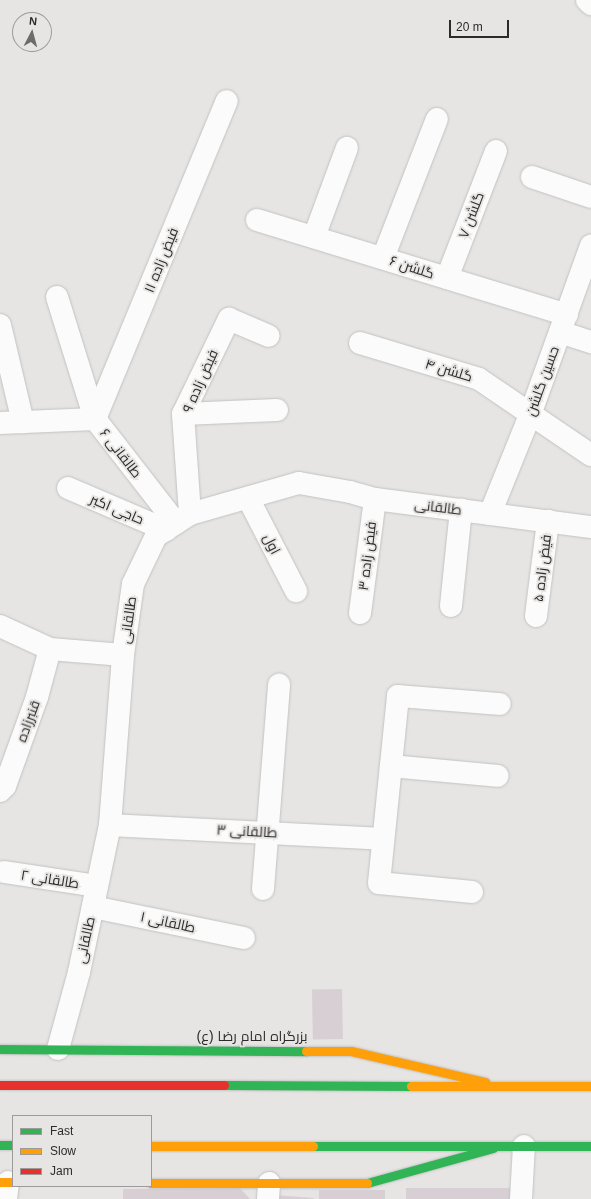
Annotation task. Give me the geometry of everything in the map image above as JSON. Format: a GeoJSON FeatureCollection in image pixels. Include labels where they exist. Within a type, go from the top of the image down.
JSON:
{"type":"FeatureCollection","features":[{"type":"Feature","properties":{"kind":"main road","name":"بزرگراه امام رضا (ع)"},"geometry":{"type":"LineString","coordinates":[[0,1049],[351,1051],[500,1086]]}},
{"type":"Feature","properties":{"kind":"main road","name":"بزرگراه امام رضا (ع)"},"geometry":{"type":"LineString","coordinates":[[0,1085],[591,1086]]}},
{"type":"Feature","properties":{"kind":"main road"},"geometry":{"type":"LineString","coordinates":[[0,1145],[12,1145]]}},
{"type":"Feature","properties":{"kind":"main road"},"geometry":{"type":"LineString","coordinates":[[152,1146],[591,1146]]}},
{"type":"Feature","properties":{"kind":"main road"},"geometry":{"type":"LineString","coordinates":[[152,1183],[268,1191],[370,1183],[500,1146]]}},
{"type":"Feature","properties":{"kind":"street"},"geometry":{"type":"LineString","coordinates":[[587,0],[591,4]]}},
{"type":"Feature","properties":{"kind":"street","name":"فیض زاده ۱۱"},"geometry":{"type":"LineString","coordinates":[[95,419],[227,101]]}},
{"type":"Feature","properties":{"kind":"street"},"geometry":{"type":"LineString","coordinates":[[383,258],[437,119]]}},
{"type":"Feature","properties":{"kind":"street"},"geometry":{"type":"LineString","coordinates":[[314,237],[347,148]]}},
{"type":"Feature","properties":{"kind":"street","name":"گلشن ۷"},"geometry":{"type":"LineString","coordinates":[[447,278],[496,151]]}},
{"type":"Feature","properties":{"kind":"street"},"geometry":{"type":"LineString","coordinates":[[532,177],[591,197]]}},
{"type":"Feature","properties":{"kind":"street","name":"گلشن ۶"},"geometry":{"type":"LineString","coordinates":[[257,220],[447,278],[564,323],[591,342]]}},
{"type":"Feature","properties":{"kind":"street","name":"حسین گلشن"},"geometry":{"type":"LineString","coordinates":[[490,514],[530,415],[591,246]]}},
{"type":"Feature","properties":{"kind":"street"},"geometry":{"type":"LineString","coordinates":[[57,298],[95,419]]}},
{"type":"Feature","properties":{"kind":"street","name":"فیض زاده ۹"},"geometry":{"type":"LineString","coordinates":[[177,523],[183,414],[229,319],[269,336]]}},
{"type":"Feature","properties":{"kind":"street"},"geometry":{"type":"LineString","coordinates":[[0,325],[22,422]]}},
{"type":"Feature","properties":{"kind":"street","name":"گلشن ۴"},"geometry":{"type":"LineString","coordinates":[[360,343],[479,379],[591,455]]}},
{"type":"Feature","properties":{"kind":"street"},"geometry":{"type":"LineString","coordinates":[[183,414],[277,410]]}},
{"type":"Feature","properties":{"kind":"street","name":"طالقانی ۶"},"geometry":{"type":"LineString","coordinates":[[0,423],[95,419],[177,523]]}},
{"type":"Feature","properties":{"kind":"street","name":"طالقانی"},"geometry":{"type":"LineString","coordinates":[[58,1049],[78,972],[110,825],[123,655],[133,584],[156,536],[177,523],[248,498],[299,483],[350,492],[375,499],[591,527]]}},
{"type":"Feature","properties":{"kind":"street","name":"حاجی اکبر"},"geometry":{"type":"LineString","coordinates":[[68,488],[177,523]]}},
{"type":"Feature","properties":{"kind":"street","name":"اول"},"geometry":{"type":"LineString","coordinates":[[248,498],[296,591]]}},
{"type":"Feature","properties":{"kind":"street","name":"فیض زاده ۳"},"geometry":{"type":"LineString","coordinates":[[360,613],[375,499]]}},
{"type":"Feature","properties":{"kind":"street"},"geometry":{"type":"LineString","coordinates":[[451,606],[460,510]]}},
{"type":"Feature","properties":{"kind":"street","name":"فیض زاده ۵"},"geometry":{"type":"LineString","coordinates":[[536,616],[548,521]]}},
{"type":"Feature","properties":{"kind":"street"},"geometry":{"type":"LineString","coordinates":[[0,626],[50,649],[123,655]]}},
{"type":"Feature","properties":{"kind":"street","name":"قنبرزاده"},"geometry":{"type":"LineString","coordinates":[[0,791],[5,786],[37,697],[50,649]]}},
{"type":"Feature","properties":{"kind":"street"},"geometry":{"type":"LineString","coordinates":[[264,889],[279,685]]}},
{"type":"Feature","properties":{"kind":"street"},"geometry":{"type":"LineString","coordinates":[[472,892],[379,883],[398,696],[500,704]]}},
{"type":"Feature","properties":{"kind":"street"},"geometry":{"type":"LineString","coordinates":[[391,766],[498,776]]}},
{"type":"Feature","properties":{"kind":"street","name":"طالقانی ۳"},"geometry":{"type":"LineString","coordinates":[[110,825],[267,832],[383,840]]}},
{"type":"Feature","properties":{"kind":"street","name":"طالقانی ۲"},"geometry":{"type":"LineString","coordinates":[[4,872],[95,897]]}},
{"type":"Feature","properties":{"kind":"street","name":"طالقانی ۱"},"geometry":{"type":"LineString","coordinates":[[95,897],[244,938]]}},
{"type":"Feature","properties":{"kind":"street"},"geometry":{"type":"LineString","coordinates":[[521,1199],[524,1146]]}},
{"type":"Feature","properties":{"kind":"building"},"geometry":{"type":"Polygon","coordinates":[[[342,989],[343,1039],[313,1040],[312,990],[342,989]]]}},
{"type":"Feature","properties":{"kind":"building"},"geometry":{"type":"Polygon","coordinates":[[[240,1188],[250,1199],[123,1199],[123,1189],[240,1188]]]}},
{"type":"Feature","properties":{"kind":"building"},"geometry":{"type":"Polygon","coordinates":[[[406,1188],[510,1188],[510,1199],[406,1199],[406,1188]]]}},
{"type":"Feature","properties":{"kind":"building"},"geometry":{"type":"Polygon","coordinates":[[[319,1190],[385,1190],[385,1199],[319,1199],[319,1190]]]}},
{"type":"Feature","properties":{"kind":"building"},"geometry":{"type":"Polygon","coordinates":[[[274,1195],[314,1198],[314,1199],[273,1199],[274,1195]]]}},
{"type":"Feature","properties":{"kind":"traffic: fast"},"geometry":{"type":"LineString","coordinates":[[0,1049],[306,1051]]}},
{"type":"Feature","properties":{"kind":"traffic: fast"},"geometry":{"type":"LineString","coordinates":[[224,1085],[411,1086]]}},
{"type":"Feature","properties":{"kind":"traffic: fast"},"geometry":{"type":"LineString","coordinates":[[0,1145],[12,1145]]}},
{"type":"Feature","properties":{"kind":"traffic: fast"},"geometry":{"type":"LineString","coordinates":[[313,1146],[591,1146]]}},
{"type":"Feature","properties":{"kind":"traffic: fast"},"geometry":{"type":"LineString","coordinates":[[367,1183],[493,1148]]}},
{"type":"Feature","properties":{"kind":"traffic: slow"},"geometry":{"type":"LineString","coordinates":[[306,1051],[351,1051],[485,1082]]}},
{"type":"Feature","properties":{"kind":"traffic: slow"},"geometry":{"type":"LineString","coordinates":[[411,1086],[591,1086]]}},
{"type":"Feature","properties":{"kind":"traffic: slow"},"geometry":{"type":"LineString","coordinates":[[152,1146],[313,1146]]}},
{"type":"Feature","properties":{"kind":"traffic: slow"},"geometry":{"type":"LineString","coordinates":[[0,1182],[12,1182]]}},
{"type":"Feature","properties":{"kind":"traffic: slow"},"geometry":{"type":"LineString","coordinates":[[152,1183],[367,1183]]}},
{"type":"Feature","properties":{"kind":"traffic: jam"},"geometry":{"type":"LineString","coordinates":[[0,1085],[224,1085]]}}]}
